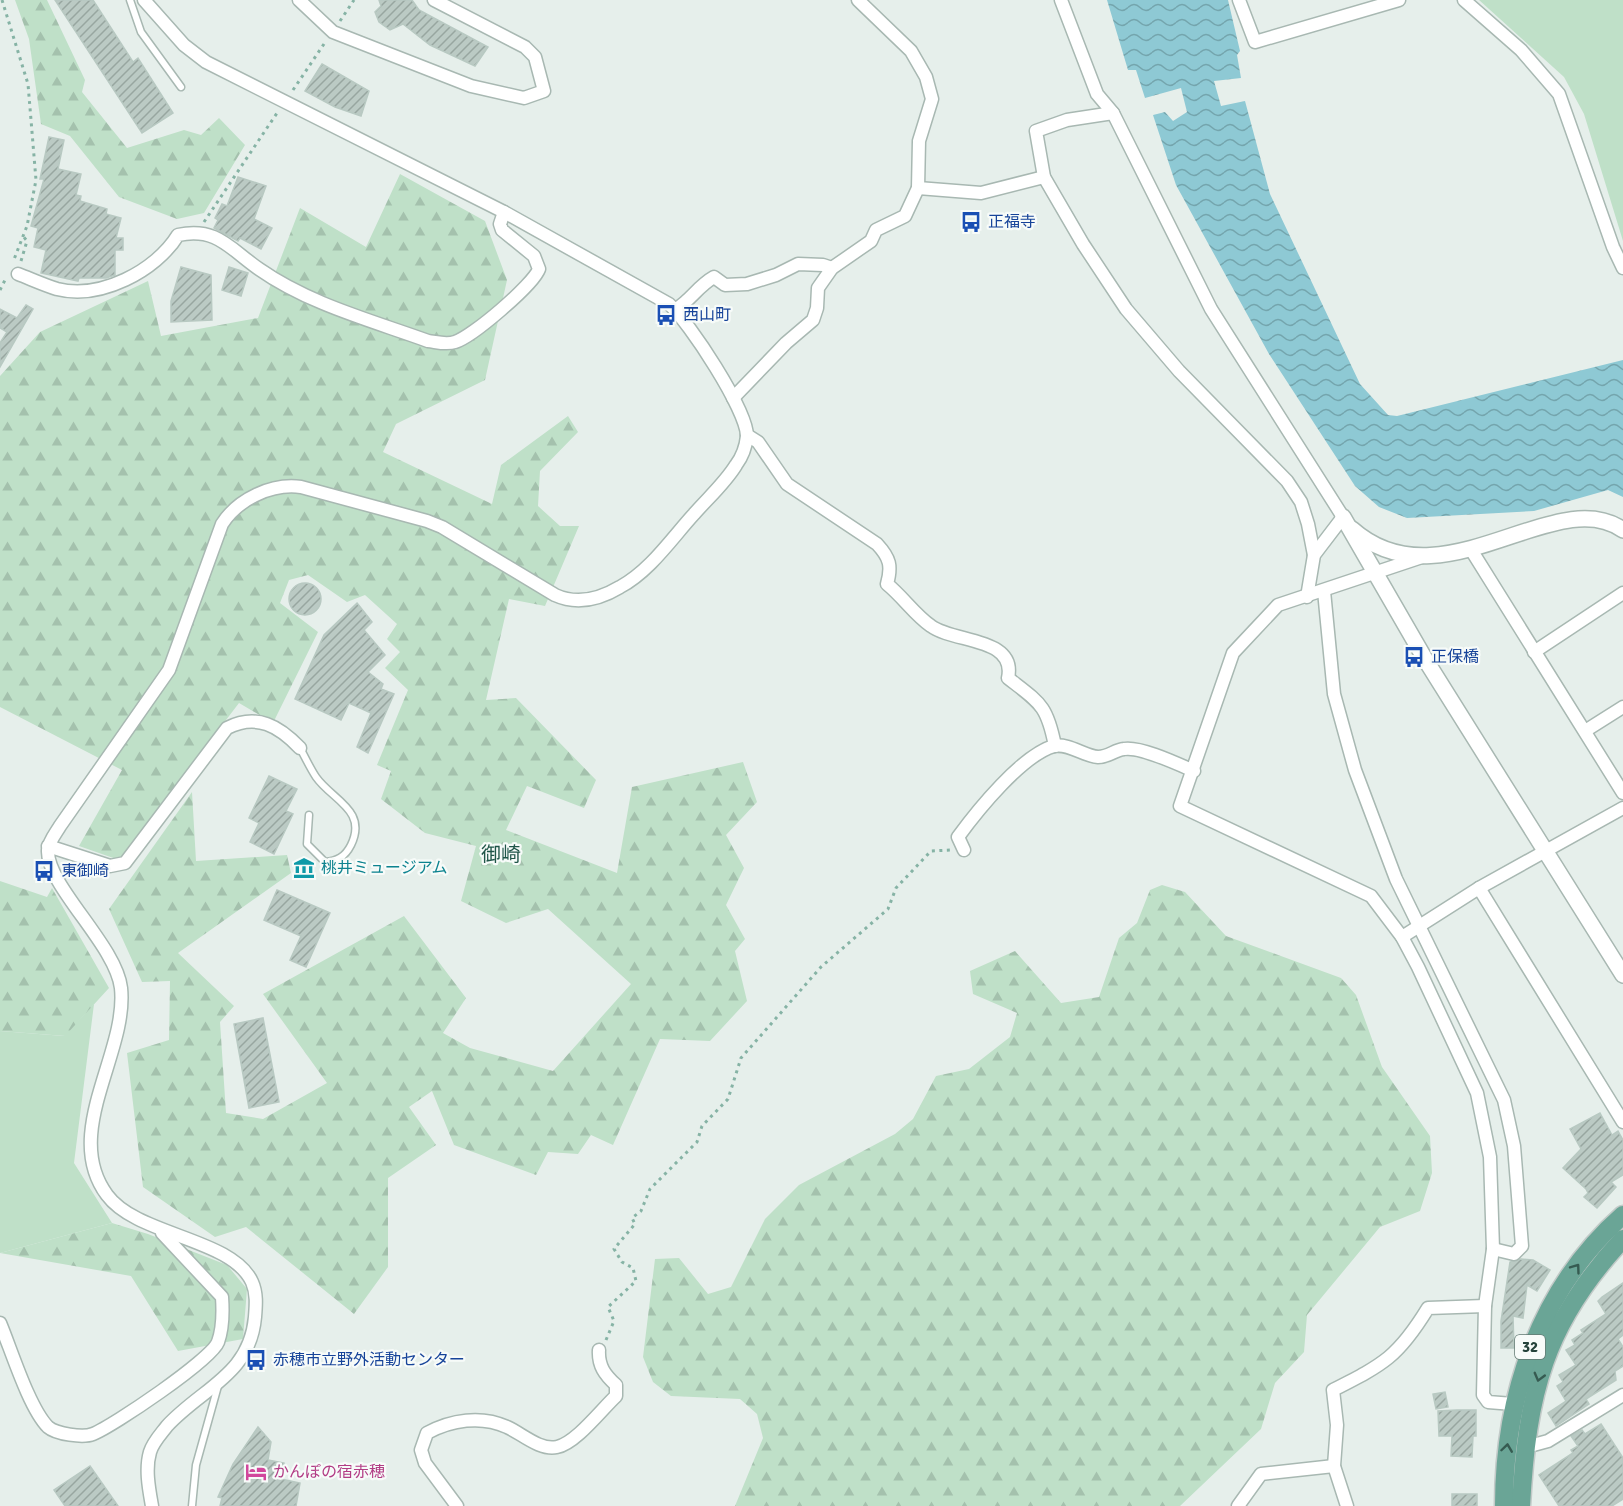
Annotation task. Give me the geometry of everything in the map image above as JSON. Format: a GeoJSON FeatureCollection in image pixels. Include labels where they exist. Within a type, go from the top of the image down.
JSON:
{"type":"FeatureCollection","features":[{"type":"Feature","properties":{"kind":"main road","name":"32"},"geometry":{"type":"LineString","coordinates":[[1504,1506],[1504,1464],[1513,1404],[1532,1343],[1545,1316],[1577,1266],[1623,1215]]}},
{"type":"Feature","properties":{"kind":"main road","name":"32"},"geometry":{"type":"LineString","coordinates":[[1521,1506],[1530,1410],[1539,1375],[1558,1327],[1593,1273],[1623,1239]]}},
{"type":"Feature","properties":{"kind":"street"},"geometry":{"type":"LineString","coordinates":[[144,0],[193,53],[504,212],[660,297],[676,309],[733,398],[742,415],[747,435],[742,455],[730,474],[645,568],[618,589],[584,600],[572,601],[555,595],[427,520],[289,485],[271,489],[246,501],[222,524],[169,670],[48,846],[48,857],[53,870],[104,949],[120,979],[120,1013],[92,1122],[92,1156],[106,1195],[156,1227],[225,1256],[238,1264],[251,1280],[256,1300],[250,1342],[235,1369],[172,1420],[156,1440],[148,1461],[152,1506]]}},
{"type":"Feature","properties":{"kind":"street"},"geometry":{"type":"LineString","coordinates":[[299,0],[333,32],[471,86],[524,98],[543,91],[535,57],[525,47],[434,0]]}},
{"type":"Feature","properties":{"kind":"street"},"geometry":{"type":"LineString","coordinates":[[733,398],[786,343],[813,320],[817,308],[818,288],[832,268],[871,241],[876,230],[905,216],[918,188],[919,141],[932,99],[926,77],[911,51],[858,0]]}},
{"type":"Feature","properties":{"kind":"street"},"geometry":{"type":"LineString","coordinates":[[1061,0],[1097,94],[1113,113],[1211,309],[1343,517],[1375,575],[1623,975]]}},
{"type":"Feature","properties":{"kind":"street"},"geometry":{"type":"LineString","coordinates":[[1239,0],[1255,42],[1399,0]]}},
{"type":"Feature","properties":{"kind":"street"},"geometry":{"type":"LineString","coordinates":[[1464,0],[1521,50],[1559,94],[1613,247],[1623,268]]}},
{"type":"Feature","properties":{"kind":"street"},"geometry":{"type":"LineString","coordinates":[[1113,113],[1067,120],[1036,131],[1044,177],[1083,244],[1126,309],[1198,393],[1287,481],[1300,502],[1308,524],[1314,555],[1307,597]]}},
{"type":"Feature","properties":{"kind":"street"},"geometry":{"type":"LineString","coordinates":[[918,188],[981,193],[1044,177]]}},
{"type":"Feature","properties":{"kind":"street"},"geometry":{"type":"LineString","coordinates":[[18,274],[59,289],[114,286],[167,253],[178,235],[198,231],[222,240],[299,295],[428,341],[445,344],[464,338],[526,288],[536,276],[539,269],[534,256],[502,231],[500,224],[504,212]]}},
{"type":"Feature","properties":{"kind":"street"},"geometry":{"type":"LineString","coordinates":[[676,309],[690,301],[702,284],[714,277],[725,285],[747,284],[776,275],[798,264],[823,265],[832,268]]}},
{"type":"Feature","properties":{"kind":"street"},"geometry":{"type":"LineString","coordinates":[[747,435],[758,442],[788,484],[877,544],[889,557],[890,571],[887,584],[906,599],[933,628],[997,649],[1008,657],[1011,668],[1008,678],[1043,705],[1051,723],[1055,746]]}},
{"type":"Feature","properties":{"kind":"street"},"geometry":{"type":"LineString","coordinates":[[1314,555],[1343,517]]}},
{"type":"Feature","properties":{"kind":"street"},"geometry":{"type":"LineString","coordinates":[[1343,517],[1362,538],[1383,550],[1422,557]]}},
{"type":"Feature","properties":{"kind":"street"},"geometry":{"type":"LineString","coordinates":[[1513,1404],[1488,1402],[1483,1395],[1485,1306],[1493,1249],[1490,1157],[1477,1093],[1402,937],[1371,896],[1180,806],[1233,653],[1278,605],[1375,575],[1422,557],[1470,548],[1573,520],[1602,519],[1623,530]]}},
{"type":"Feature","properties":{"kind":"street"},"geometry":{"type":"LineString","coordinates":[[1470,548],[1623,793]]}},
{"type":"Feature","properties":{"kind":"street"},"geometry":{"type":"LineString","coordinates":[[1324,591],[1334,694],[1355,770],[1396,879],[1504,1100],[1514,1146],[1522,1246],[1514,1254],[1493,1249]]}},
{"type":"Feature","properties":{"kind":"street"},"geometry":{"type":"LineString","coordinates":[[1534,652],[1623,593]]}},
{"type":"Feature","properties":{"kind":"street"},"geometry":{"type":"LineString","coordinates":[[1585,731],[1623,707]]}},
{"type":"Feature","properties":{"kind":"street"},"geometry":{"type":"LineString","coordinates":[[48,846],[110,866],[125,863],[228,728],[241,721],[281,729],[300,748]]}},
{"type":"Feature","properties":{"kind":"street"},"geometry":{"type":"LineString","coordinates":[[964,850],[958,837],[994,793],[1037,756],[1055,746],[1075,749],[1095,757],[1110,756],[1124,748],[1156,755],[1194,771]]}},
{"type":"Feature","properties":{"kind":"street"},"geometry":{"type":"LineString","coordinates":[[1402,937],[1418,924],[1479,888],[1623,808]]}},
{"type":"Feature","properties":{"kind":"street"},"geometry":{"type":"LineString","coordinates":[[1479,888],[1623,1122]]}},
{"type":"Feature","properties":{"kind":"street"},"geometry":{"type":"LineString","coordinates":[[0,1323],[36,1411],[50,1428],[67,1434],[91,1435],[135,1410],[206,1357],[218,1344],[223,1317],[222,1297],[156,1227]]}},
{"type":"Feature","properties":{"kind":"street"},"geometry":{"type":"LineString","coordinates":[[1347,1506],[1334,1466],[1337,1425],[1333,1390],[1382,1365],[1408,1340],[1428,1308],[1485,1306]]}},
{"type":"Feature","properties":{"kind":"street"},"geometry":{"type":"LineString","coordinates":[[457,1506],[425,1463],[422,1450],[427,1433],[441,1425],[475,1419],[505,1426],[538,1444],[555,1448],[568,1442],[616,1396],[616,1385],[605,1375],[598,1359],[598,1350]]}},
{"type":"Feature","properties":{"kind":"street"},"geometry":{"type":"LineString","coordinates":[[1526,1447],[1548,1442],[1623,1395]]}},
{"type":"Feature","properties":{"kind":"street"},"geometry":{"type":"LineString","coordinates":[[1238,1506],[1261,1474],[1334,1466]]}},
{"type":"Feature","properties":{"kind":"lane"},"geometry":{"type":"LineString","coordinates":[[130,0],[141,32],[181,87]]}},
{"type":"Feature","properties":{"kind":"lane"},"geometry":{"type":"LineString","coordinates":[[300,748],[317,779],[340,799],[353,817],[356,833],[349,849],[338,861],[325,862],[307,844],[309,815]]}},
{"type":"Feature","properties":{"kind":"lane"},"geometry":{"type":"LineString","coordinates":[[192,1506],[196,1465],[218,1382]]}},
{"type":"Feature","properties":{"kind":"path"},"geometry":{"type":"LineString","coordinates":[[0,290],[23,236],[36,180],[28,84],[2,0]]}},
{"type":"Feature","properties":{"kind":"path"},"geometry":{"type":"LineString","coordinates":[[198,231],[354,0]]}},
{"type":"Feature","properties":{"kind":"path"},"geometry":{"type":"LineString","coordinates":[[18,274],[27,241],[23,236]]}},
{"type":"Feature","properties":{"kind":"path"},"geometry":{"type":"LineString","coordinates":[[598,1350],[611,1332],[614,1321],[608,1307],[636,1281],[633,1268],[622,1262],[614,1249],[635,1224],[632,1218],[641,1211],[650,1189],[697,1142],[702,1126],[728,1099],[741,1058],[821,967],[888,909],[896,888],[931,850],[964,850]]}},
{"type":"Feature","properties":{"kind":"green space"},"geometry":{"type":"Polygon","coordinates":[[[15,0],[47,0],[85,80],[82,92],[127,148],[184,130],[201,135],[219,118],[245,145],[204,213],[177,219],[119,197],[70,136],[41,124],[29,39],[15,0]]]}},
{"type":"Feature","properties":{"kind":"green space"},"geometry":{"type":"Polygon","coordinates":[[[1479,0],[1623,0],[1623,241],[1584,114],[1564,77],[1479,0]]]}},
{"type":"Feature","properties":{"kind":"green space"},"geometry":{"type":"Polygon","coordinates":[[[400,174],[485,221],[507,280],[485,380],[396,424],[383,452],[492,504],[501,465],[568,416],[578,432],[540,471],[538,506],[560,526],[579,526],[545,606],[509,599],[486,700],[516,698],[596,780],[584,808],[527,786],[506,830],[617,873],[632,787],[743,762],[757,802],[726,835],[744,868],[726,905],[745,939],[735,951],[747,1001],[710,1041],[660,1039],[613,1145],[591,1135],[578,1154],[548,1152],[536,1175],[454,1145],[432,1091],[409,1107],[436,1145],[388,1178],[388,1267],[354,1314],[246,1227],[215,1237],[143,1187],[127,1053],[169,1040],[170,981],[142,982],[109,909],[192,792],[196,861],[287,855],[291,873],[178,953],[234,1006],[220,1022],[226,1113],[263,1119],[327,1083],[263,994],[404,916],[466,998],[443,1033],[470,1048],[553,1071],[631,984],[548,909],[506,923],[461,901],[476,846],[425,833],[381,799],[391,771],[377,765],[408,690],[385,668],[400,652],[387,639],[397,624],[365,595],[347,602],[308,575],[289,580],[280,603],[318,632],[273,723],[239,703],[119,860],[79,846],[122,770],[0,707],[0,376],[40,332],[148,281],[161,336],[258,318],[300,208],[366,247],[400,174]]]}},
{"type":"Feature","properties":{"kind":"green space"},"geometry":{"type":"Polygon","coordinates":[[[0,881],[47,897],[52,888],[109,988],[65,1036],[0,1031],[0,881]]]}},
{"type":"Feature","properties":{"kind":"green space"},"geometry":{"type":"Polygon","coordinates":[[[1162,885],[1185,892],[1226,936],[1341,978],[1356,995],[1382,1067],[1430,1136],[1432,1173],[1420,1211],[1380,1227],[1307,1315],[1304,1352],[1275,1383],[1261,1429],[1180,1506],[735,1506],[763,1438],[757,1414],[740,1399],[671,1396],[653,1382],[643,1357],[655,1259],[679,1258],[708,1294],[731,1287],[765,1219],[799,1185],[895,1134],[913,1119],[936,1076],[969,1069],[1010,1037],[1017,1013],[973,994],[970,971],[1015,951],[1061,1003],[1099,997],[1119,938],[1137,923],[1150,890],[1162,885]]]}},
{"type":"Feature","properties":{"kind":"green space"},"geometry":{"type":"Polygon","coordinates":[[[94,1004],[74,1163],[112,1223],[0,1253],[0,1031],[64,1036],[94,1004]]]}},
{"type":"Feature","properties":{"kind":"green space"},"geometry":{"type":"Polygon","coordinates":[[[112,1223],[148,1234],[227,1265],[247,1289],[243,1339],[178,1351],[131,1276],[0,1253],[112,1223]]]}},
{"type":"Feature","properties":{"kind":"water"},"geometry":{"type":"Polygon","coordinates":[[[1107,0],[1228,0],[1240,51],[1237,55],[1241,78],[1214,81],[1221,106],[1245,101],[1270,194],[1360,384],[1388,415],[1397,416],[1623,360],[1623,497],[1608,490],[1534,511],[1407,518],[1379,507],[1355,486],[1269,354],[1176,185],[1153,115],[1165,112],[1173,121],[1187,112],[1181,88],[1145,98],[1136,70],[1128,70],[1107,0]]]}},
{"type":"Feature","properties":{"kind":"building"},"geometry":{"type":"Polygon","coordinates":[[[55,0],[93,0],[133,62],[138,58],[173,113],[142,133],[55,0]]]}},
{"type":"Feature","properties":{"kind":"building"},"geometry":{"type":"Polygon","coordinates":[[[379,0],[412,0],[419,10],[488,47],[475,66],[430,45],[403,24],[390,30],[379,22],[375,12],[381,6],[379,0]]]}},
{"type":"Feature","properties":{"kind":"building"},"geometry":{"type":"Polygon","coordinates":[[[322,64],[369,91],[361,116],[335,107],[305,91],[322,64]]]}},
{"type":"Feature","properties":{"kind":"building"},"geometry":{"type":"Polygon","coordinates":[[[49,137],[64,140],[58,169],[81,174],[76,195],[81,196],[80,201],[107,209],[106,214],[121,218],[116,238],[123,238],[123,250],[115,250],[115,275],[106,278],[79,278],[78,281],[41,273],[46,250],[34,247],[38,228],[31,226],[44,179],[40,179],[49,137]]]}},
{"type":"Feature","properties":{"kind":"building"},"geometry":{"type":"Polygon","coordinates":[[[238,177],[266,186],[254,219],[272,228],[261,249],[240,238],[238,241],[214,228],[218,220],[215,218],[222,204],[227,206],[238,177]]]}},
{"type":"Feature","properties":{"kind":"building"},"geometry":{"type":"Polygon","coordinates":[[[181,267],[211,275],[212,320],[171,322],[171,301],[181,267]]]}},
{"type":"Feature","properties":{"kind":"building"},"geometry":{"type":"Polygon","coordinates":[[[229,267],[248,273],[241,296],[222,290],[229,267]]]}},
{"type":"Feature","properties":{"kind":"building"},"geometry":{"type":"Polygon","coordinates":[[[26,305],[33,309],[0,367],[0,343],[7,332],[0,328],[0,309],[17,318],[26,305]]]}},
{"type":"Feature","properties":{"kind":"building"},"geometry":{"type":"Polygon","coordinates":[[[305,583],[316,588],[321,599],[316,610],[305,615],[294,610],[289,599],[294,588],[305,583]]]}},
{"type":"Feature","properties":{"kind":"building"},"geometry":{"type":"Polygon","coordinates":[[[357,603],[372,622],[364,630],[385,655],[368,672],[383,684],[381,689],[394,694],[368,753],[357,747],[371,713],[349,703],[341,720],[295,699],[324,635],[357,603]]]}},
{"type":"Feature","properties":{"kind":"building"},"geometry":{"type":"Polygon","coordinates":[[[269,776],[297,789],[286,811],[293,814],[274,854],[250,842],[259,823],[249,818],[269,776]]]}},
{"type":"Feature","properties":{"kind":"building"},"geometry":{"type":"Polygon","coordinates":[[[277,890],[330,913],[306,967],[290,960],[301,936],[264,920],[277,890]]]}},
{"type":"Feature","properties":{"kind":"building"},"geometry":{"type":"Polygon","coordinates":[[[263,1018],[279,1102],[249,1108],[234,1024],[263,1018]]]}},
{"type":"Feature","properties":{"kind":"building"},"geometry":{"type":"Polygon","coordinates":[[[1600,1113],[1612,1135],[1618,1131],[1623,1140],[1623,1175],[1611,1182],[1616,1187],[1597,1208],[1584,1197],[1588,1193],[1586,1189],[1563,1168],[1581,1149],[1570,1129],[1600,1113]]]}},
{"type":"Feature","properties":{"kind":"building"},"geometry":{"type":"Polygon","coordinates":[[[1521,1259],[1533,1260],[1550,1270],[1537,1291],[1527,1285],[1523,1318],[1513,1316],[1514,1348],[1501,1348],[1501,1321],[1510,1262],[1521,1259]]]}},
{"type":"Feature","properties":{"kind":"building"},"geometry":{"type":"Polygon","coordinates":[[[1623,1283],[1623,1335],[1618,1339],[1623,1347],[1623,1366],[1615,1371],[1616,1380],[1586,1399],[1589,1404],[1556,1426],[1548,1413],[1566,1401],[1557,1386],[1563,1382],[1559,1375],[1576,1365],[1566,1350],[1575,1345],[1572,1340],[1583,1333],[1581,1330],[1606,1314],[1598,1301],[1623,1283]]]}},
{"type":"Feature","properties":{"kind":"building"},"geometry":{"type":"Polygon","coordinates":[[[1445,1392],[1448,1407],[1436,1409],[1433,1394],[1445,1392]]]}},
{"type":"Feature","properties":{"kind":"building"},"geometry":{"type":"Polygon","coordinates":[[[1476,1410],[1476,1436],[1473,1436],[1472,1457],[1451,1456],[1452,1436],[1439,1436],[1438,1411],[1476,1410]]]}},
{"type":"Feature","properties":{"kind":"building"},"geometry":{"type":"Polygon","coordinates":[[[1601,1424],[1623,1458],[1623,1499],[1612,1506],[1559,1506],[1539,1475],[1573,1453],[1571,1450],[1578,1446],[1571,1436],[1582,1430],[1585,1434],[1601,1424]]]}},
{"type":"Feature","properties":{"kind":"building","name":"かんぽの宿赤穂"},"geometry":{"type":"Polygon","coordinates":[[[258,1427],[271,1442],[268,1460],[284,1463],[281,1479],[300,1483],[296,1506],[220,1506],[222,1498],[218,1497],[233,1464],[258,1427]]]}},
{"type":"Feature","properties":{"kind":"building"},"geometry":{"type":"Polygon","coordinates":[[[90,1466],[118,1506],[65,1506],[54,1490],[90,1466]]]}},
{"type":"Feature","properties":{"kind":"building"},"geometry":{"type":"Polygon","coordinates":[[[1452,1494],[1477,1494],[1477,1506],[1452,1506],[1452,1494]]]}},
{"type":"Feature","properties":{"kind":"place","name":"正福寺"},"geometry":{"type":"Point","coordinates":[971,222]}},
{"type":"Feature","properties":{"kind":"place","name":"西山町"},"geometry":{"type":"Point","coordinates":[666,315]}},
{"type":"Feature","properties":{"kind":"place","name":"正保橋"},"geometry":{"type":"Point","coordinates":[1414,657]}},
{"type":"Feature","properties":{"kind":"place","name":"桃井ミュージアム"},"geometry":{"type":"Point","coordinates":[304,868]}},
{"type":"Feature","properties":{"kind":"place","name":"東御崎"},"geometry":{"type":"Point","coordinates":[44,871]}},
{"type":"Feature","properties":{"kind":"place","name":"赤穂市立野外活動センター"},"geometry":{"type":"Point","coordinates":[256,1360]}},
{"type":"Feature","properties":{"kind":"place","name":"かんぽの宿赤穂"},"geometry":{"type":"Point","coordinates":[256,1472]}},
{"type":"Feature","properties":{"kind":"district","name":"御崎"},"geometry":{"type":"Point","coordinates":[501,854]}}]}
